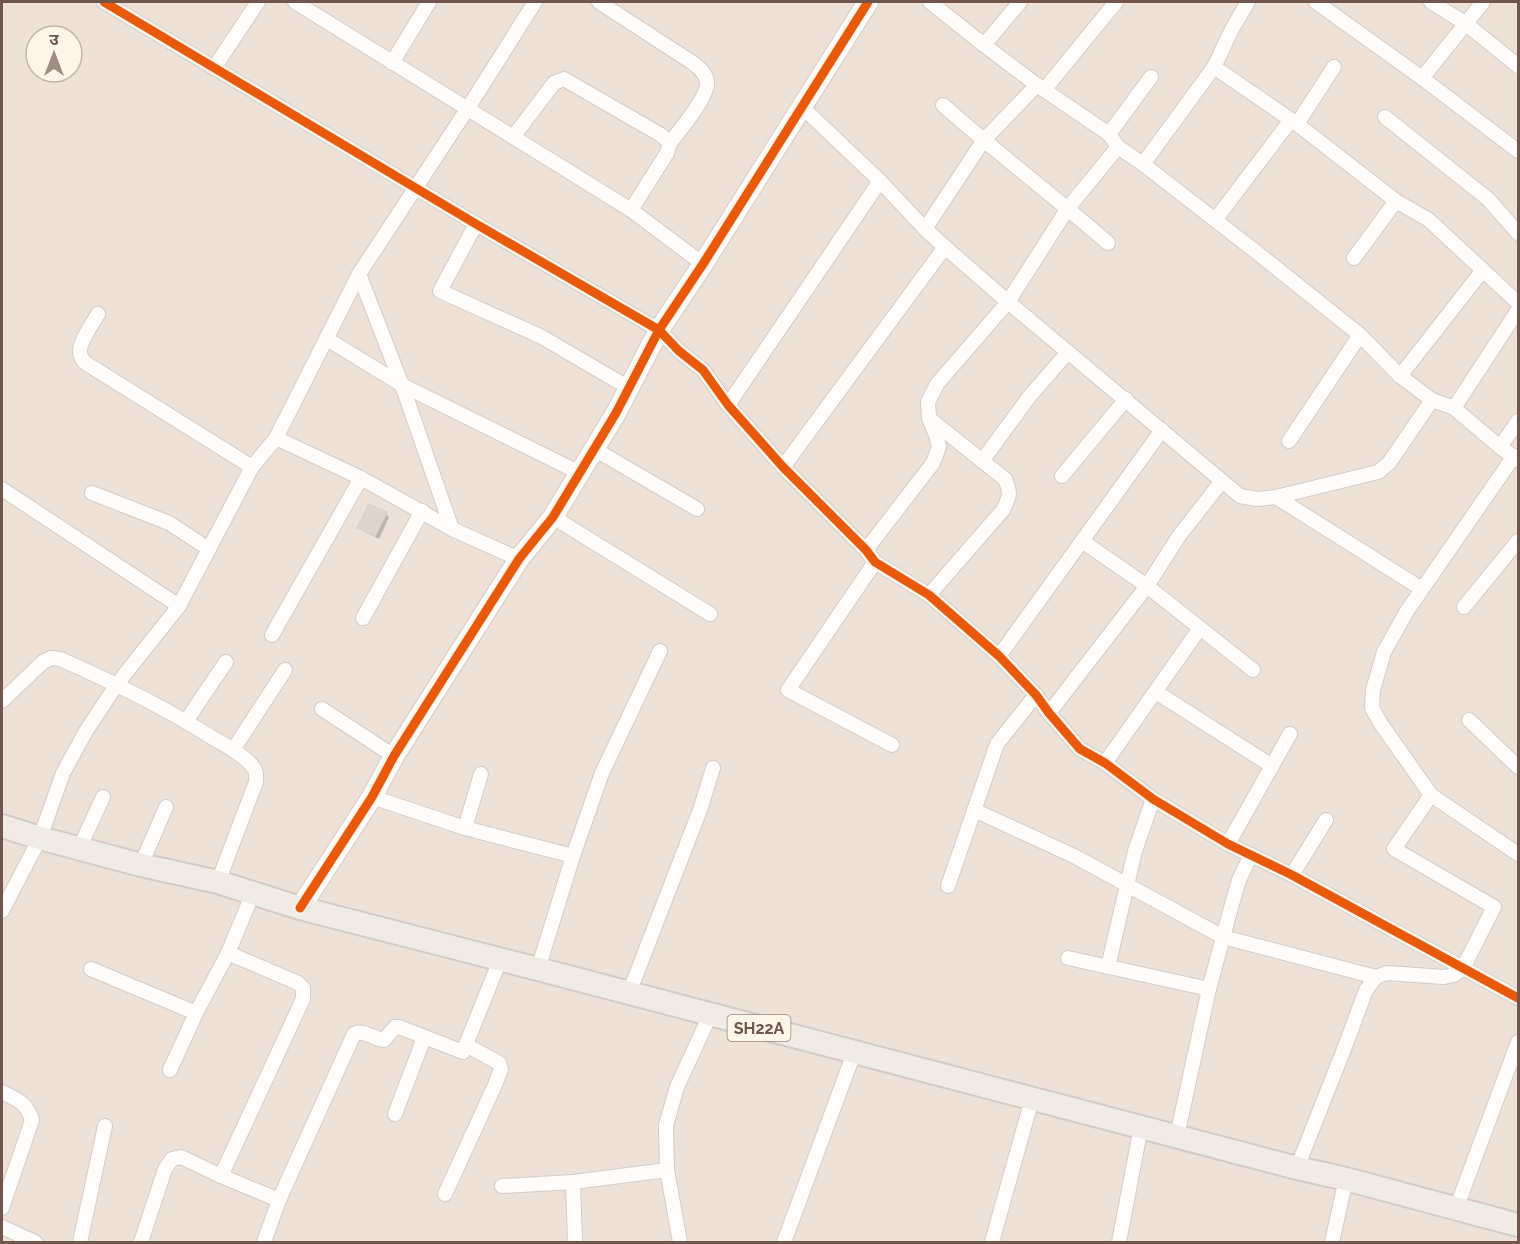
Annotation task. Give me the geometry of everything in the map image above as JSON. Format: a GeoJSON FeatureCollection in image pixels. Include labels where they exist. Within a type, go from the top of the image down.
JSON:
{"type":"FeatureCollection","features":[{"type":"Feature","properties":{"kind":"main road","name":"SH22A"},"geometry":{"type":"LineString","coordinates":[[2,825],[141,866],[218,882],[300,908],[1518,1225]]}},
{"type":"Feature","properties":{"kind":"street"},"geometry":{"type":"LineString","coordinates":[[104,2],[658,330],[703,370],[728,405],[783,467],[866,550],[875,562],[929,595],[999,656],[1036,695],[1080,749],[1105,763],[1153,799],[1228,844],[1292,875],[1518,998]]}},
{"type":"Feature","properties":{"kind":"street"},"geometry":{"type":"LineString","coordinates":[[214,68],[258,2]]}},
{"type":"Feature","properties":{"kind":"street"},"geometry":{"type":"LineString","coordinates":[[295,2],[631,210],[703,264]]}},
{"type":"Feature","properties":{"kind":"street"},"geometry":{"type":"LineString","coordinates":[[392,63],[429,2]]}},
{"type":"Feature","properties":{"kind":"street"},"geometry":{"type":"LineString","coordinates":[[2,911],[40,838],[67,766],[86,731],[117,684],[178,606],[252,467],[276,438],[359,273],[535,2]]}},
{"type":"Feature","properties":{"kind":"street"},"geometry":{"type":"LineString","coordinates":[[599,2],[693,63],[704,73],[707,81],[707,89],[702,99],[670,143],[667,153],[631,210]]}},
{"type":"Feature","properties":{"kind":"street"},"geometry":{"type":"LineString","coordinates":[[300,908],[372,797],[394,756],[519,559],[553,517],[616,413],[658,330],[703,264],[868,2]]}},
{"type":"Feature","properties":{"kind":"street"},"geometry":{"type":"LineString","coordinates":[[930,2],[984,45],[1108,134],[1118,147],[1143,164],[1360,335],[1400,376],[1432,400],[1454,408],[1516,458],[1407,610],[1384,652],[1372,690],[1372,708],[1431,795],[1518,854]]}},
{"type":"Feature","properties":{"kind":"street"},"geometry":{"type":"LineString","coordinates":[[984,45],[1020,2]]}},
{"type":"Feature","properties":{"kind":"street"},"geometry":{"type":"LineString","coordinates":[[925,229],[983,141],[1041,87],[1116,2]]}},
{"type":"Feature","properties":{"kind":"street"},"geometry":{"type":"LineString","coordinates":[[1143,164],[1214,67],[1248,2]]}},
{"type":"Feature","properties":{"kind":"street"},"geometry":{"type":"LineString","coordinates":[[1316,2],[1518,151]]}},
{"type":"Feature","properties":{"kind":"street"},"geometry":{"type":"LineString","coordinates":[[1431,2],[1464,23],[1518,66]]}},
{"type":"Feature","properties":{"kind":"street"},"geometry":{"type":"LineString","coordinates":[[1422,78],[1483,2]]}},
{"type":"Feature","properties":{"kind":"street"},"geometry":{"type":"LineString","coordinates":[[1214,67],[1294,122],[1396,201],[1429,220],[1518,303]]}},
{"type":"Feature","properties":{"kind":"street"},"geometry":{"type":"LineString","coordinates":[[1215,220],[1294,122],[1334,67]]}},
{"type":"Feature","properties":{"kind":"street"},"geometry":{"type":"LineString","coordinates":[[1108,134],[1151,77]]}},
{"type":"Feature","properties":{"kind":"street"},"geometry":{"type":"LineString","coordinates":[[513,137],[554,83],[564,79],[662,135],[670,143]]}},
{"type":"Feature","properties":{"kind":"street"},"geometry":{"type":"LineString","coordinates":[[943,105],[983,141],[1068,208],[1108,243]]}},
{"type":"Feature","properties":{"kind":"street"},"geometry":{"type":"LineString","coordinates":[[801,106],[945,247],[1240,496],[1257,499],[1276,498],[1378,472],[1389,463],[1432,400]]}},
{"type":"Feature","properties":{"kind":"street"},"geometry":{"type":"LineString","coordinates":[[1385,117],[1488,199],[1518,233]]}},
{"type":"Feature","properties":{"kind":"street"},"geometry":{"type":"LineString","coordinates":[[866,550],[933,463],[939,447],[929,418],[928,402],[937,384],[1008,302],[1068,208],[1118,147]]}},
{"type":"Feature","properties":{"kind":"street"},"geometry":{"type":"LineString","coordinates":[[728,405],[880,181]]}},
{"type":"Feature","properties":{"kind":"street"},"geometry":{"type":"LineString","coordinates":[[1353,258],[1396,201]]}},
{"type":"Feature","properties":{"kind":"street"},"geometry":{"type":"LineString","coordinates":[[476,224],[440,291],[542,337],[629,388]]}},
{"type":"Feature","properties":{"kind":"street"},"geometry":{"type":"LineString","coordinates":[[783,467],[945,247]]}},
{"type":"Feature","properties":{"kind":"street"},"geometry":{"type":"LineString","coordinates":[[1400,376],[1483,270]]}},
{"type":"Feature","properties":{"kind":"street"},"geometry":{"type":"LineString","coordinates":[[359,273],[402,385],[452,529]]}},
{"type":"Feature","properties":{"kind":"street"},"geometry":{"type":"LineString","coordinates":[[1454,408],[1518,310]]}},
{"type":"Feature","properties":{"kind":"street"},"geometry":{"type":"LineString","coordinates":[[98,314],[81,343],[79,350],[84,362],[252,467]]}},
{"type":"Feature","properties":{"kind":"street"},"geometry":{"type":"LineString","coordinates":[[1289,441],[1360,335]]}},
{"type":"Feature","properties":{"kind":"street"},"geometry":{"type":"LineString","coordinates":[[327,339],[402,385],[580,473]]}},
{"type":"Feature","properties":{"kind":"street"},"geometry":{"type":"LineString","coordinates":[[982,461],[1029,397],[1068,352]]}},
{"type":"Feature","properties":{"kind":"street"},"geometry":{"type":"LineString","coordinates":[[1062,476],[1126,399]]}},
{"type":"Feature","properties":{"kind":"street"},"geometry":{"type":"LineString","coordinates":[[929,418],[1005,479],[1009,488],[1009,498],[1002,510],[929,595]]}},
{"type":"Feature","properties":{"kind":"street"},"geometry":{"type":"LineString","coordinates":[[1500,447],[1518,422]]}},
{"type":"Feature","properties":{"kind":"street"},"geometry":{"type":"LineString","coordinates":[[999,656],[1162,430]]}},
{"type":"Feature","properties":{"kind":"street"},"geometry":{"type":"LineString","coordinates":[[276,438],[361,478],[452,529],[519,559]]}},
{"type":"Feature","properties":{"kind":"street"},"geometry":{"type":"LineString","coordinates":[[594,449],[697,509]]}},
{"type":"Feature","properties":{"kind":"street"},"geometry":{"type":"LineString","coordinates":[[272,635],[361,478]]}},
{"type":"Feature","properties":{"kind":"street"},"geometry":{"type":"LineString","coordinates":[[1049,713],[1148,586],[1179,536],[1222,481]]}},
{"type":"Feature","properties":{"kind":"street"},"geometry":{"type":"LineString","coordinates":[[2,489],[178,606]]}},
{"type":"Feature","properties":{"kind":"street"},"geometry":{"type":"LineString","coordinates":[[92,493],[170,523],[209,549]]}},
{"type":"Feature","properties":{"kind":"street"},"geometry":{"type":"LineString","coordinates":[[1276,498],[1422,589]]}},
{"type":"Feature","properties":{"kind":"street"},"geometry":{"type":"LineString","coordinates":[[363,618],[422,512]]}},
{"type":"Feature","properties":{"kind":"street"},"geometry":{"type":"LineString","coordinates":[[553,517],[710,615]]}},
{"type":"Feature","properties":{"kind":"street"},"geometry":{"type":"LineString","coordinates":[[1082,541],[1148,586],[1253,670]]}},
{"type":"Feature","properties":{"kind":"street"},"geometry":{"type":"LineString","coordinates":[[1464,608],[1518,541]]}},
{"type":"Feature","properties":{"kind":"street"},"geometry":{"type":"LineString","coordinates":[[875,562],[788,690],[892,745]]}},
{"type":"Feature","properties":{"kind":"street"},"geometry":{"type":"LineString","coordinates":[[1105,763],[1200,628]]}},
{"type":"Feature","properties":{"kind":"street"},"geometry":{"type":"LineString","coordinates":[[538,969],[573,856],[602,773],[660,651]]}},
{"type":"Feature","properties":{"kind":"street"},"geometry":{"type":"LineString","coordinates":[[2,701],[42,663],[51,658],[60,659],[117,684],[186,721],[233,750],[253,767],[256,782],[218,882]]}},
{"type":"Feature","properties":{"kind":"street"},"geometry":{"type":"LineString","coordinates":[[186,721],[226,662]]}},
{"type":"Feature","properties":{"kind":"street"},"geometry":{"type":"LineString","coordinates":[[233,750],[285,670]]}},
{"type":"Feature","properties":{"kind":"street"},"geometry":{"type":"LineString","coordinates":[[1156,692],[1272,766]]}},
{"type":"Feature","properties":{"kind":"street"},"geometry":{"type":"LineString","coordinates":[[948,886],[997,744],[1036,695]]}},
{"type":"Feature","properties":{"kind":"street"},"geometry":{"type":"LineString","coordinates":[[322,709],[394,756]]}},
{"type":"Feature","properties":{"kind":"street"},"geometry":{"type":"LineString","coordinates":[[1469,720],[1518,768]]}},
{"type":"Feature","properties":{"kind":"street"},"geometry":{"type":"LineString","coordinates":[[1228,844],[1290,734]]}},
{"type":"Feature","properties":{"kind":"street"},"geometry":{"type":"LineString","coordinates":[[629,993],[700,810],[713,768]]}},
{"type":"Feature","properties":{"kind":"street"},"geometry":{"type":"LineString","coordinates":[[465,828],[481,774]]}},
{"type":"Feature","properties":{"kind":"street"},"geometry":{"type":"LineString","coordinates":[[1297,1168],[1347,1044],[1366,990],[1376,977],[1387,973],[1444,977],[1454,975],[1463,968],[1494,907],[1394,849],[1431,795]]}},
{"type":"Feature","properties":{"kind":"street"},"geometry":{"type":"LineString","coordinates":[[79,849],[103,797]]}},
{"type":"Feature","properties":{"kind":"street"},"geometry":{"type":"LineString","coordinates":[[372,797],[465,828],[573,856]]}},
{"type":"Feature","properties":{"kind":"street"},"geometry":{"type":"LineString","coordinates":[[1108,967],[1136,851],[1153,799]]}},
{"type":"Feature","properties":{"kind":"street"},"geometry":{"type":"LineString","coordinates":[[141,866],[165,807]]}},
{"type":"Feature","properties":{"kind":"street"},"geometry":{"type":"LineString","coordinates":[[974,810],[1074,856],[1223,937],[1376,977]]}},
{"type":"Feature","properties":{"kind":"street"},"geometry":{"type":"LineString","coordinates":[[1292,875],[1326,820]]}},
{"type":"Feature","properties":{"kind":"street"},"geometry":{"type":"LineString","coordinates":[[1177,1136],[1209,990],[1239,880],[1251,855]]}},
{"type":"Feature","properties":{"kind":"street"},"geometry":{"type":"LineString","coordinates":[[171,1070],[196,1013],[228,953],[253,893]]}},
{"type":"Feature","properties":{"kind":"street"},"geometry":{"type":"LineString","coordinates":[[221,1176],[304,993],[298,983],[228,953]]}},
{"type":"Feature","properties":{"kind":"street"},"geometry":{"type":"LineString","coordinates":[[1068,958],[1209,990]]}},
{"type":"Feature","properties":{"kind":"street"},"geometry":{"type":"LineString","coordinates":[[269,1241],[279,1200],[354,1034],[362,1032],[384,1040],[394,1028],[399,1028],[463,1052],[500,960]]}},
{"type":"Feature","properties":{"kind":"street"},"geometry":{"type":"LineString","coordinates":[[91,969],[196,1013]]}},
{"type":"Feature","properties":{"kind":"street"},"geometry":{"type":"LineString","coordinates":[[680,1242],[667,1170],[666,1125],[677,1087],[710,1015]]}},
{"type":"Feature","properties":{"kind":"street"},"geometry":{"type":"LineString","coordinates":[[395,1114],[424,1038]]}},
{"type":"Feature","properties":{"kind":"street"},"geometry":{"type":"LineString","coordinates":[[1456,1209],[1518,1042]]}},
{"type":"Feature","properties":{"kind":"street"},"geometry":{"type":"LineString","coordinates":[[446,1194],[501,1069],[499,1063],[466,1045]]}},
{"type":"Feature","properties":{"kind":"street"},"geometry":{"type":"LineString","coordinates":[[784,1242],[854,1053]]}},
{"type":"Feature","properties":{"kind":"street"},"geometry":{"type":"LineString","coordinates":[[2,1092],[28,1108],[32,1120],[2,1208]]}},
{"type":"Feature","properties":{"kind":"street"},"geometry":{"type":"LineString","coordinates":[[992,1242],[1032,1099]]}},
{"type":"Feature","properties":{"kind":"street"},"geometry":{"type":"LineString","coordinates":[[80,1242],[105,1126]]}},
{"type":"Feature","properties":{"kind":"street"},"geometry":{"type":"LineString","coordinates":[[1119,1242],[1141,1127]]}},
{"type":"Feature","properties":{"kind":"street"},"geometry":{"type":"LineString","coordinates":[[141,1242],[165,1169],[172,1159],[181,1157],[279,1200]]}},
{"type":"Feature","properties":{"kind":"street"},"geometry":{"type":"LineString","coordinates":[[502,1186],[573,1182],[667,1170]]}},
{"type":"Feature","properties":{"kind":"street"},"geometry":{"type":"LineString","coordinates":[[1332,1242],[1346,1179]]}},
{"type":"Feature","properties":{"kind":"street"},"geometry":{"type":"LineString","coordinates":[[573,1182],[575,1242]]}},
{"type":"Feature","properties":{"kind":"street"},"geometry":{"type":"LineString","coordinates":[[2,1227],[35,1242]]}},
{"type":"Feature","properties":{"kind":"shaded area"},"geometry":{"type":"Polygon","coordinates":[[[2,2],[1518,2],[1518,1242],[2,1242],[2,2]]]}},
{"type":"Feature","properties":{"kind":"building"},"geometry":{"type":"Polygon","coordinates":[[[369,504],[387,512],[375,536],[357,528],[369,504]]]}},
{"type":"Feature","properties":{"kind":"cycle path"},"geometry":{"type":"LineString","coordinates":[[104,2],[476,224],[659,330],[679,351],[703,370],[728,405],[783,467],[866,550],[875,562],[929,595],[999,656],[1036,695],[1080,749],[1105,763],[1153,799],[1228,844],[1292,875],[1518,998]]}},
{"type":"Feature","properties":{"kind":"cycle path"},"geometry":{"type":"LineString","coordinates":[[300,908],[372,797],[394,756],[519,559],[553,517],[616,413],[659,330],[868,2]]}}]}
